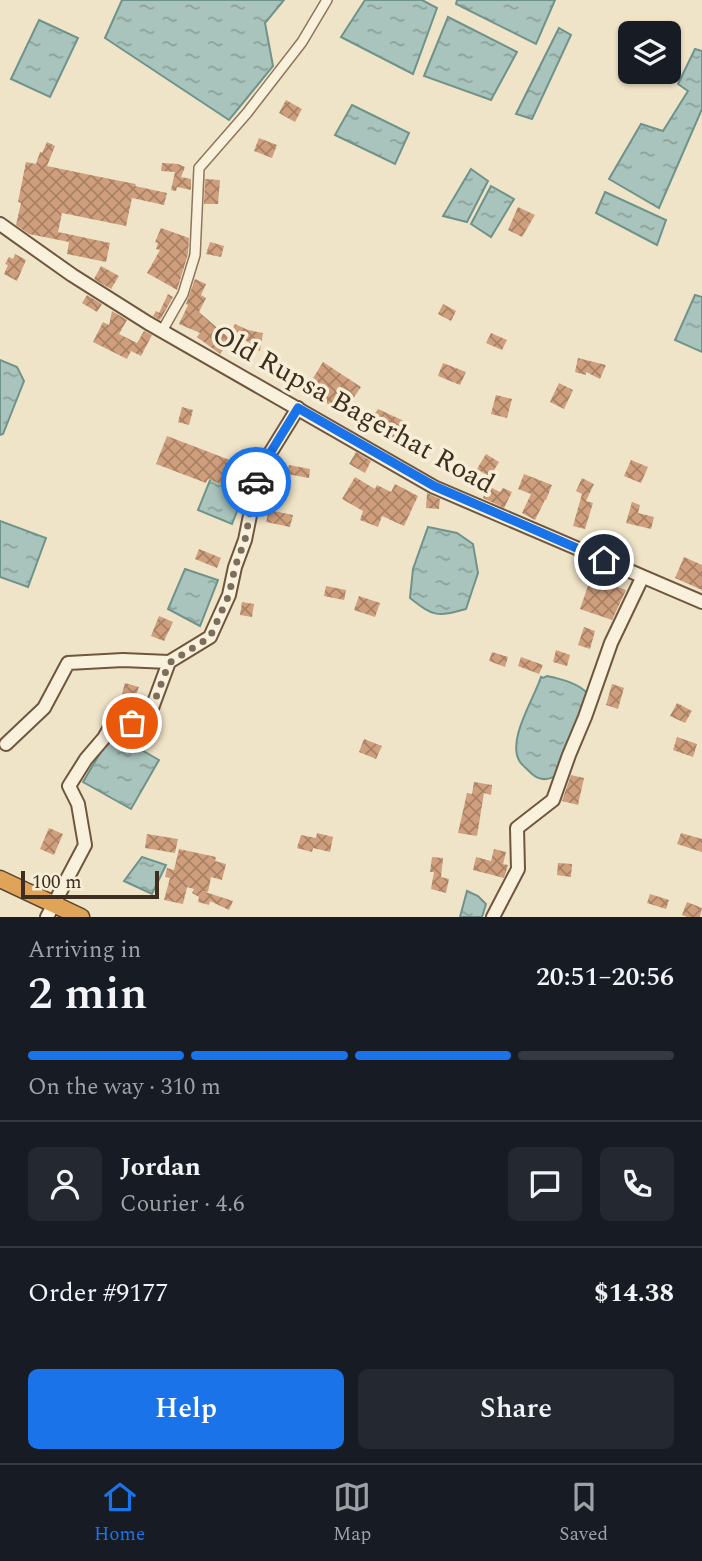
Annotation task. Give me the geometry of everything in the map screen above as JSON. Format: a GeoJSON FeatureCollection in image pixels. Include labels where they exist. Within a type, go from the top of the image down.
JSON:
{"type":"FeatureCollection","features":[{"type":"Feature","properties":{"kind":"highway"},"geometry":{"type":"LineString","coordinates":[[0,879],[50,910],[81,917]]}},
{"type":"Feature","properties":{"kind":"street"},"geometry":{"type":"LineString","coordinates":[[162,331],[183,294],[195,255],[199,168],[247,113],[302,42],[327,0]]}},
{"type":"Feature","properties":{"kind":"street","name":"Old Rupsa Bagerhat Road"},"geometry":{"type":"LineString","coordinates":[[0,224],[72,275],[162,331],[434,486],[702,603]]}},
{"type":"Feature","properties":{"kind":"street"},"geometry":{"type":"LineString","coordinates":[[6,744],[44,708],[68,663],[124,660],[169,663],[210,637],[229,595],[245,540],[259,471],[298,408]]}},
{"type":"Feature","properties":{"kind":"street"},"geometry":{"type":"LineString","coordinates":[[493,917],[518,869],[517,828],[553,800],[611,643],[642,578]]}},
{"type":"Feature","properties":{"kind":"street"},"geometry":{"type":"LineString","coordinates":[[50,910],[85,845],[78,804],[69,786],[112,724],[132,723],[152,708],[169,663]]}},
{"type":"Feature","properties":{"kind":"water"},"geometry":{"type":"Polygon","coordinates":[[[122,0],[284,0],[265,23],[273,66],[229,120],[105,38],[122,0]]]}},
{"type":"Feature","properties":{"kind":"water"},"geometry":{"type":"Polygon","coordinates":[[[365,0],[422,0],[437,8],[413,74],[341,37],[365,0]]]}},
{"type":"Feature","properties":{"kind":"water"},"geometry":{"type":"Polygon","coordinates":[[[457,0],[555,0],[536,44],[456,4],[457,0]]]}},
{"type":"Feature","properties":{"kind":"water"},"geometry":{"type":"Polygon","coordinates":[[[448,17],[517,52],[491,100],[424,76],[448,17]]]}},
{"type":"Feature","properties":{"kind":"water"},"geometry":{"type":"Polygon","coordinates":[[[39,20],[78,38],[50,97],[11,79],[39,20]]]}},
{"type":"Feature","properties":{"kind":"water"},"geometry":{"type":"Polygon","coordinates":[[[559,28],[571,35],[532,119],[516,114],[559,28]]]}},
{"type":"Feature","properties":{"kind":"water"},"geometry":{"type":"Polygon","coordinates":[[[695,49],[702,51],[702,109],[659,208],[609,179],[641,124],[663,131],[688,91],[678,84],[681,84],[681,78],[695,49]]]}},
{"type":"Feature","properties":{"kind":"water"},"geometry":{"type":"Polygon","coordinates":[[[352,105],[409,133],[395,164],[335,135],[352,105]]]}},
{"type":"Feature","properties":{"kind":"water"},"geometry":{"type":"Polygon","coordinates":[[[471,169],[488,181],[467,222],[443,216],[471,169]]]}},
{"type":"Feature","properties":{"kind":"water"},"geometry":{"type":"Polygon","coordinates":[[[491,186],[514,199],[491,237],[471,224],[491,186]]]}},
{"type":"Feature","properties":{"kind":"water"},"geometry":{"type":"Polygon","coordinates":[[[605,192],[666,220],[657,245],[596,213],[605,192]]]}},
{"type":"Feature","properties":{"kind":"water"},"geometry":{"type":"Polygon","coordinates":[[[695,295],[702,297],[702,352],[675,340],[695,295]]]}},
{"type":"Feature","properties":{"kind":"water"},"geometry":{"type":"Polygon","coordinates":[[[0,360],[17,367],[24,381],[3,434],[0,435],[0,360]]]}},
{"type":"Feature","properties":{"kind":"water"},"geometry":{"type":"Polygon","coordinates":[[[217,463],[251,476],[232,524],[198,510],[217,463]]]}},
{"type":"Feature","properties":{"kind":"water"},"geometry":{"type":"Polygon","coordinates":[[[0,521],[46,538],[28,587],[0,577],[0,521]]]}},
{"type":"Feature","properties":{"kind":"water"},"geometry":{"type":"Polygon","coordinates":[[[428,527],[457,533],[473,544],[478,573],[466,609],[436,614],[410,598],[413,569],[428,527]]]}},
{"type":"Feature","properties":{"kind":"water"},"geometry":{"type":"Polygon","coordinates":[[[185,569],[218,580],[200,626],[168,609],[185,569]]]}},
{"type":"Feature","properties":{"kind":"water"},"geometry":{"type":"Polygon","coordinates":[[[541,677],[564,680],[589,695],[557,775],[544,779],[535,776],[520,762],[516,743],[541,677]]]}},
{"type":"Feature","properties":{"kind":"water"},"geometry":{"type":"Polygon","coordinates":[[[112,733],[159,760],[131,809],[83,782],[112,733]]]}},
{"type":"Feature","properties":{"kind":"water"},"geometry":{"type":"Polygon","coordinates":[[[142,857],[166,865],[152,894],[124,881],[142,857]]]}},
{"type":"Feature","properties":{"kind":"water"},"geometry":{"type":"Polygon","coordinates":[[[467,891],[486,904],[482,917],[460,917],[467,891]]]}},
{"type":"Feature","properties":{"kind":"building"},"geometry":{"type":"Polygon","coordinates":[[[286,100],[302,109],[295,122],[279,113],[286,100]]]}},
{"type":"Feature","properties":{"kind":"building"},"geometry":{"type":"Polygon","coordinates":[[[259,138],[277,145],[272,158],[254,151],[259,138]]]}},
{"type":"Feature","properties":{"kind":"building"},"geometry":{"type":"Polygon","coordinates":[[[47,142],[55,146],[47,166],[167,193],[164,205],[132,198],[126,226],[62,213],[58,232],[110,243],[106,262],[67,254],[69,242],[29,234],[16,225],[26,162],[36,164],[47,142]]]}},
{"type":"Feature","properties":{"kind":"building"},"geometry":{"type":"Polygon","coordinates":[[[162,163],[185,167],[181,177],[191,179],[191,190],[177,187],[176,191],[171,190],[175,172],[161,171],[162,163]]]}},
{"type":"Feature","properties":{"kind":"building"},"geometry":{"type":"Polygon","coordinates":[[[205,179],[220,180],[218,204],[204,204],[205,179]]]}},
{"type":"Feature","properties":{"kind":"building"},"geometry":{"type":"Polygon","coordinates":[[[518,207],[535,215],[522,237],[508,230],[518,207]]]}},
{"type":"Feature","properties":{"kind":"building"},"geometry":{"type":"Polygon","coordinates":[[[161,228],[189,238],[188,254],[177,290],[147,273],[160,250],[156,249],[158,243],[155,242],[161,228]]]}},
{"type":"Feature","properties":{"kind":"building"},"geometry":{"type":"Polygon","coordinates":[[[210,242],[224,246],[221,257],[206,254],[210,242]]]}},
{"type":"Feature","properties":{"kind":"building"},"geometry":{"type":"Polygon","coordinates":[[[15,254],[26,260],[17,281],[4,274],[8,265],[5,264],[9,257],[13,259],[15,254]]]}},
{"type":"Feature","properties":{"kind":"building"},"geometry":{"type":"Polygon","coordinates":[[[101,266],[119,276],[111,289],[94,279],[101,266]]]}},
{"type":"Feature","properties":{"kind":"building"},"geometry":{"type":"Polygon","coordinates":[[[195,279],[206,284],[201,295],[206,298],[199,312],[230,339],[220,354],[197,337],[200,333],[179,324],[188,305],[186,304],[195,279]]]}},
{"type":"Feature","properties":{"kind":"building"},"geometry":{"type":"Polygon","coordinates":[[[168,294],[173,297],[160,320],[153,316],[156,311],[159,313],[168,294]]]}},
{"type":"Feature","properties":{"kind":"building"},"geometry":{"type":"Polygon","coordinates":[[[87,295],[102,304],[97,312],[82,303],[87,295]]]}},
{"type":"Feature","properties":{"kind":"building"},"geometry":{"type":"Polygon","coordinates":[[[443,304],[456,311],[451,321],[438,314],[443,304]]]}},
{"type":"Feature","properties":{"kind":"building"},"geometry":{"type":"Polygon","coordinates":[[[112,311],[127,320],[119,334],[137,343],[144,331],[152,335],[141,356],[131,351],[127,359],[93,342],[103,322],[109,325],[112,311]]]}},
{"type":"Feature","properties":{"kind":"building"},"geometry":{"type":"Polygon","coordinates":[[[235,324],[263,333],[260,351],[248,348],[249,342],[230,335],[235,324]]]}},
{"type":"Feature","properties":{"kind":"building"},"geometry":{"type":"Polygon","coordinates":[[[491,333],[507,340],[502,350],[486,343],[491,333]]]}},
{"type":"Feature","properties":{"kind":"building"},"geometry":{"type":"Polygon","coordinates":[[[578,358],[606,365],[600,379],[586,372],[586,375],[575,372],[578,358]]]}},
{"type":"Feature","properties":{"kind":"building"},"geometry":{"type":"Polygon","coordinates":[[[323,362],[361,387],[342,415],[307,388],[323,362]]]}},
{"type":"Feature","properties":{"kind":"building"},"geometry":{"type":"Polygon","coordinates":[[[443,363],[466,372],[460,385],[438,376],[443,363]]]}},
{"type":"Feature","properties":{"kind":"building"},"geometry":{"type":"Polygon","coordinates":[[[559,383],[573,390],[564,409],[550,402],[559,383]]]}},
{"type":"Feature","properties":{"kind":"building"},"geometry":{"type":"Polygon","coordinates":[[[496,395],[512,399],[507,418],[491,414],[496,395]]]}},
{"type":"Feature","properties":{"kind":"building"},"geometry":{"type":"Polygon","coordinates":[[[182,407],[193,410],[189,425],[178,422],[182,407]]]}},
{"type":"Feature","properties":{"kind":"building"},"geometry":{"type":"Polygon","coordinates":[[[378,409],[404,421],[391,443],[367,425],[378,409]]]}},
{"type":"Feature","properties":{"kind":"building"},"geometry":{"type":"Polygon","coordinates":[[[167,436],[235,462],[228,481],[224,479],[222,484],[208,479],[206,483],[156,464],[167,436]]]}},
{"type":"Feature","properties":{"kind":"building"},"geometry":{"type":"Polygon","coordinates":[[[356,452],[371,461],[365,473],[349,464],[356,452]]]}},
{"type":"Feature","properties":{"kind":"building"},"geometry":{"type":"Polygon","coordinates":[[[486,454],[499,462],[490,477],[477,469],[486,454]]]}},
{"type":"Feature","properties":{"kind":"building"},"geometry":{"type":"Polygon","coordinates":[[[631,460],[648,467],[641,483],[624,476],[631,460]]]}},
{"type":"Feature","properties":{"kind":"building"},"geometry":{"type":"Polygon","coordinates":[[[289,465],[310,469],[309,478],[287,474],[289,465]]]}},
{"type":"Feature","properties":{"kind":"building"},"geometry":{"type":"Polygon","coordinates":[[[524,474],[552,485],[535,520],[522,513],[531,494],[518,489],[524,474]]]}},
{"type":"Feature","properties":{"kind":"building"},"geometry":{"type":"Polygon","coordinates":[[[355,477],[375,489],[377,485],[391,492],[395,484],[418,496],[404,526],[382,516],[378,527],[360,520],[363,511],[342,499],[355,477]]]}},
{"type":"Feature","properties":{"kind":"building"},"geometry":{"type":"Polygon","coordinates":[[[582,478],[594,484],[586,501],[593,503],[585,529],[573,526],[582,494],[576,491],[582,478]]]}},
{"type":"Feature","properties":{"kind":"building"},"geometry":{"type":"Polygon","coordinates":[[[488,486],[500,492],[503,488],[512,492],[504,508],[483,498],[488,486]]]}},
{"type":"Feature","properties":{"kind":"building"},"geometry":{"type":"Polygon","coordinates":[[[427,493],[440,499],[439,509],[426,508],[427,493]]]}},
{"type":"Feature","properties":{"kind":"building"},"geometry":{"type":"Polygon","coordinates":[[[632,502],[640,505],[638,513],[654,517],[651,529],[626,523],[632,502]]]}},
{"type":"Feature","properties":{"kind":"building"},"geometry":{"type":"Polygon","coordinates":[[[269,510],[293,515],[290,527],[266,522],[269,510]]]}},
{"type":"Feature","properties":{"kind":"building"},"geometry":{"type":"Polygon","coordinates":[[[199,549],[221,558],[217,568],[195,559],[199,549]]]}},
{"type":"Feature","properties":{"kind":"building"},"geometry":{"type":"Polygon","coordinates":[[[684,557],[702,565],[702,590],[675,578],[684,557]]]}},
{"type":"Feature","properties":{"kind":"building"},"geometry":{"type":"Polygon","coordinates":[[[591,577],[626,590],[612,620],[580,609],[591,577]]]}},
{"type":"Feature","properties":{"kind":"building"},"geometry":{"type":"Polygon","coordinates":[[[326,586],[346,590],[344,600],[324,596],[326,586]]]}},
{"type":"Feature","properties":{"kind":"building"},"geometry":{"type":"Polygon","coordinates":[[[359,596],[380,603],[375,617],[354,610],[359,596]]]}},
{"type":"Feature","properties":{"kind":"building"},"geometry":{"type":"Polygon","coordinates":[[[242,602],[254,604],[252,617],[240,615],[242,602]]]}},
{"type":"Feature","properties":{"kind":"building"},"geometry":{"type":"Polygon","coordinates":[[[159,616],[173,622],[164,641],[151,636],[159,616]]]}},
{"type":"Feature","properties":{"kind":"building"},"geometry":{"type":"Polygon","coordinates":[[[584,627],[595,631],[590,649],[578,645],[584,627]]]}},
{"type":"Feature","properties":{"kind":"building"},"geometry":{"type":"Polygon","coordinates":[[[556,650],[570,655],[567,666],[553,662],[556,650]]]}},
{"type":"Feature","properties":{"kind":"building"},"geometry":{"type":"Polygon","coordinates":[[[492,652],[508,657],[505,667],[489,661],[492,652]]]}},
{"type":"Feature","properties":{"kind":"building"},"geometry":{"type":"Polygon","coordinates":[[[521,657],[543,665],[539,674],[518,666],[521,657]]]}},
{"type":"Feature","properties":{"kind":"building"},"geometry":{"type":"Polygon","coordinates":[[[125,683],[139,687],[135,698],[122,694],[125,683]]]}},
{"type":"Feature","properties":{"kind":"building"},"geometry":{"type":"Polygon","coordinates":[[[612,684],[624,688],[618,709],[606,705],[612,684]]]}},
{"type":"Feature","properties":{"kind":"building"},"geometry":{"type":"Polygon","coordinates":[[[677,703],[692,711],[685,723],[670,716],[677,703]]]}},
{"type":"Feature","properties":{"kind":"building"},"geometry":{"type":"Polygon","coordinates":[[[677,737],[697,744],[693,757],[673,750],[677,737]]]}},
{"type":"Feature","properties":{"kind":"building"},"geometry":{"type":"Polygon","coordinates":[[[364,739],[382,746],[376,759],[359,752],[364,739]]]}},
{"type":"Feature","properties":{"kind":"building"},"geometry":{"type":"Polygon","coordinates":[[[571,775],[584,778],[578,805],[562,801],[571,775]]]}},
{"type":"Feature","properties":{"kind":"building"},"geometry":{"type":"Polygon","coordinates":[[[474,782],[492,785],[491,795],[484,793],[477,836],[458,833],[467,793],[472,794],[474,782]]]}},
{"type":"Feature","properties":{"kind":"building"},"geometry":{"type":"Polygon","coordinates":[[[49,828],[63,834],[54,855],[40,849],[49,828]]]}},
{"type":"Feature","properties":{"kind":"building"},"geometry":{"type":"Polygon","coordinates":[[[317,833],[333,837],[330,852],[313,848],[312,852],[297,848],[301,835],[316,838],[317,833]]]}},
{"type":"Feature","properties":{"kind":"building"},"geometry":{"type":"Polygon","coordinates":[[[681,833],[702,839],[702,852],[677,844],[681,833]]]}},
{"type":"Feature","properties":{"kind":"building"},"geometry":{"type":"Polygon","coordinates":[[[147,834],[178,839],[175,853],[145,848],[147,834]]]}},
{"type":"Feature","properties":{"kind":"building"},"geometry":{"type":"Polygon","coordinates":[[[179,849],[216,857],[215,861],[226,864],[222,880],[211,877],[208,892],[202,891],[233,901],[229,910],[210,901],[209,905],[198,902],[199,897],[192,893],[194,889],[187,887],[183,904],[164,900],[170,878],[165,877],[167,868],[174,870],[179,849]]]}},
{"type":"Feature","properties":{"kind":"building"},"geometry":{"type":"Polygon","coordinates":[[[494,849],[506,852],[503,864],[508,865],[504,878],[473,870],[476,857],[491,861],[494,849]]]}},
{"type":"Feature","properties":{"kind":"building"},"geometry":{"type":"Polygon","coordinates":[[[432,857],[443,858],[441,877],[449,879],[446,893],[431,889],[434,872],[430,872],[432,857]]]}},
{"type":"Feature","properties":{"kind":"building"},"geometry":{"type":"Polygon","coordinates":[[[558,863],[572,864],[571,877],[557,875],[558,863]]]}},
{"type":"Feature","properties":{"kind":"building"},"geometry":{"type":"Polygon","coordinates":[[[650,894],[669,900],[666,909],[647,903],[650,894]]]}},
{"type":"Feature","properties":{"kind":"building"},"geometry":{"type":"Polygon","coordinates":[[[687,902],[702,908],[700,917],[682,915],[687,902]]]}},
{"type":"Feature","properties":{"kind":"way so far"},"geometry":{"type":"LineString","coordinates":[[132,723],[152,708],[169,663],[210,637],[229,595],[245,540],[256,482]]}},
{"type":"Feature","properties":{"kind":"route"},"geometry":{"type":"LineString","coordinates":[[256,482],[259,471],[298,408],[434,486],[604,560]]}}]}
